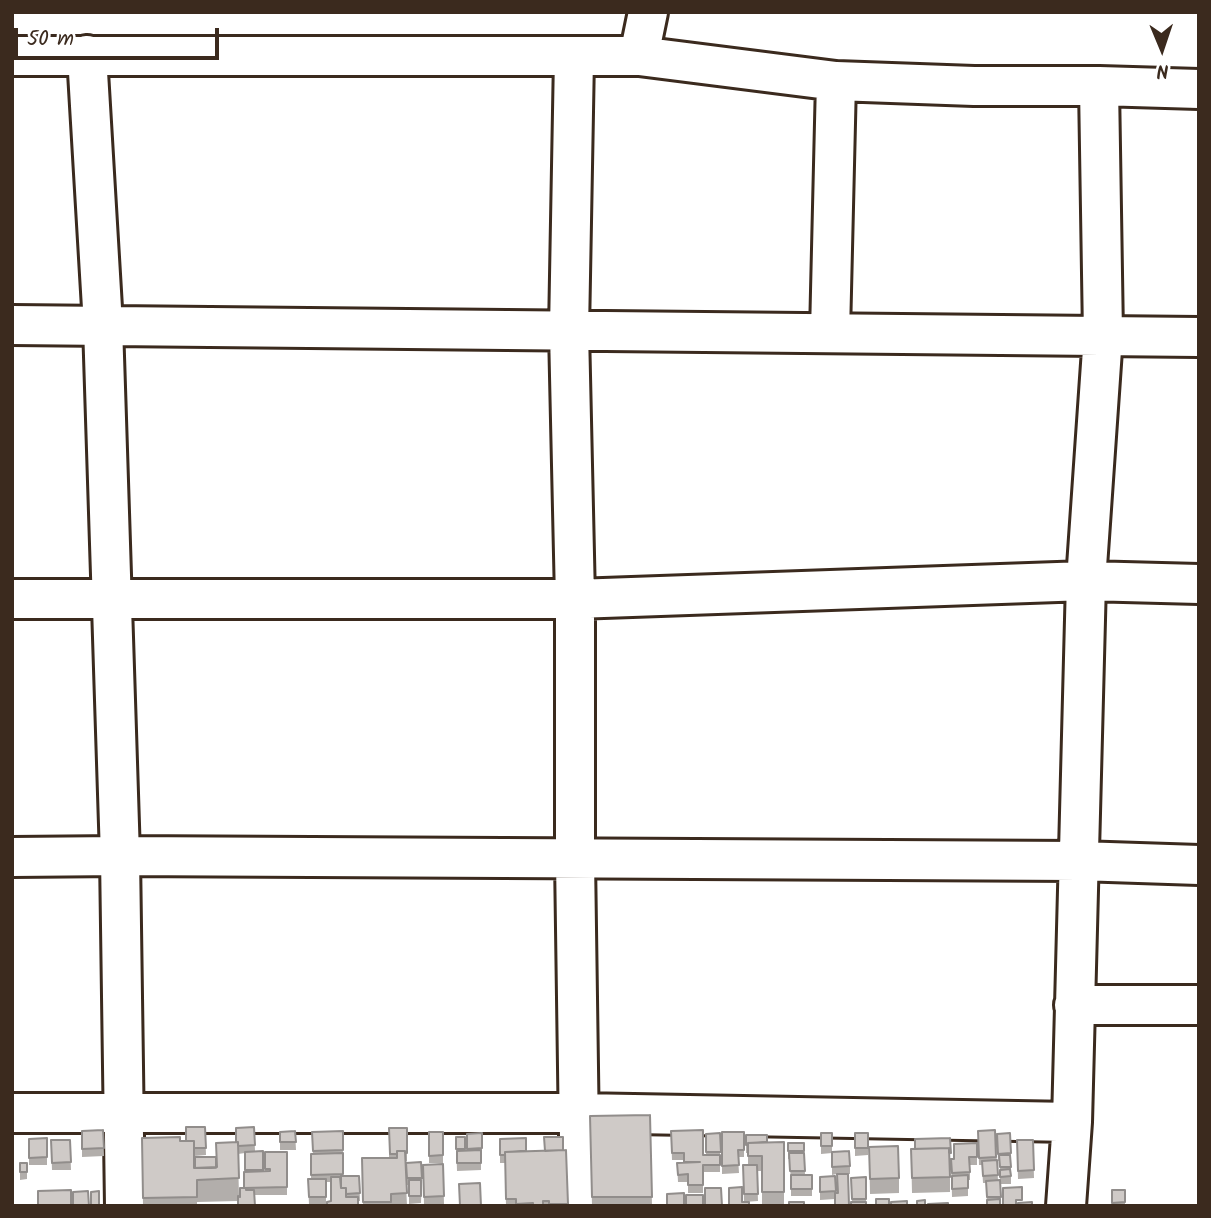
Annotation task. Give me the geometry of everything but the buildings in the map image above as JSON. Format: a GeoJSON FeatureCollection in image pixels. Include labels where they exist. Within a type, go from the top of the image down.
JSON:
{"type":"FeatureCollection","features":[{"type":"Feature","properties":{"kind":"street"},"geometry":{"type":"LineString","coordinates":[[639,56],[648,12]]}},
{"type":"Feature","properties":{"kind":"street"},"geometry":{"type":"LineString","coordinates":[[86,55],[103,325],[120,856],[125,1206]]}},
{"type":"Feature","properties":{"kind":"street"},"geometry":{"type":"LineString","coordinates":[[12,56],[639,56],[836,81],[1199,89]]}},
{"type":"Feature","properties":{"kind":"street"},"geometry":{"type":"LineString","coordinates":[[574,57],[569,331],[575,599],[575,859],[580,1206]]}},
{"type":"Feature","properties":{"kind":"street"},"geometry":{"type":"LineString","coordinates":[[830,333],[836,81]]}},
{"type":"Feature","properties":{"kind":"street"},"geometry":{"type":"LineString","coordinates":[[1066,1206],[1072,1122],[1086,581],[1103,335],[1099,86]]}},
{"type":"Feature","properties":{"kind":"street"},"geometry":{"type":"LineString","coordinates":[[12,325],[1199,337]]}},
{"type":"Feature","properties":{"kind":"street"},"geometry":{"type":"LineString","coordinates":[[12,600],[575,599],[1086,581],[1199,584]]}},
{"type":"Feature","properties":{"kind":"street"},"geometry":{"type":"LineString","coordinates":[[12,857],[1079,861],[1199,865]]}},
{"type":"Feature","properties":{"kind":"street"},"geometry":{"type":"LineString","coordinates":[[1074,1005],[1199,1005]]}},
{"type":"Feature","properties":{"kind":"street"},"geometry":{"type":"LineString","coordinates":[[12,1113],[579,1113],[1072,1122]]}}]}
